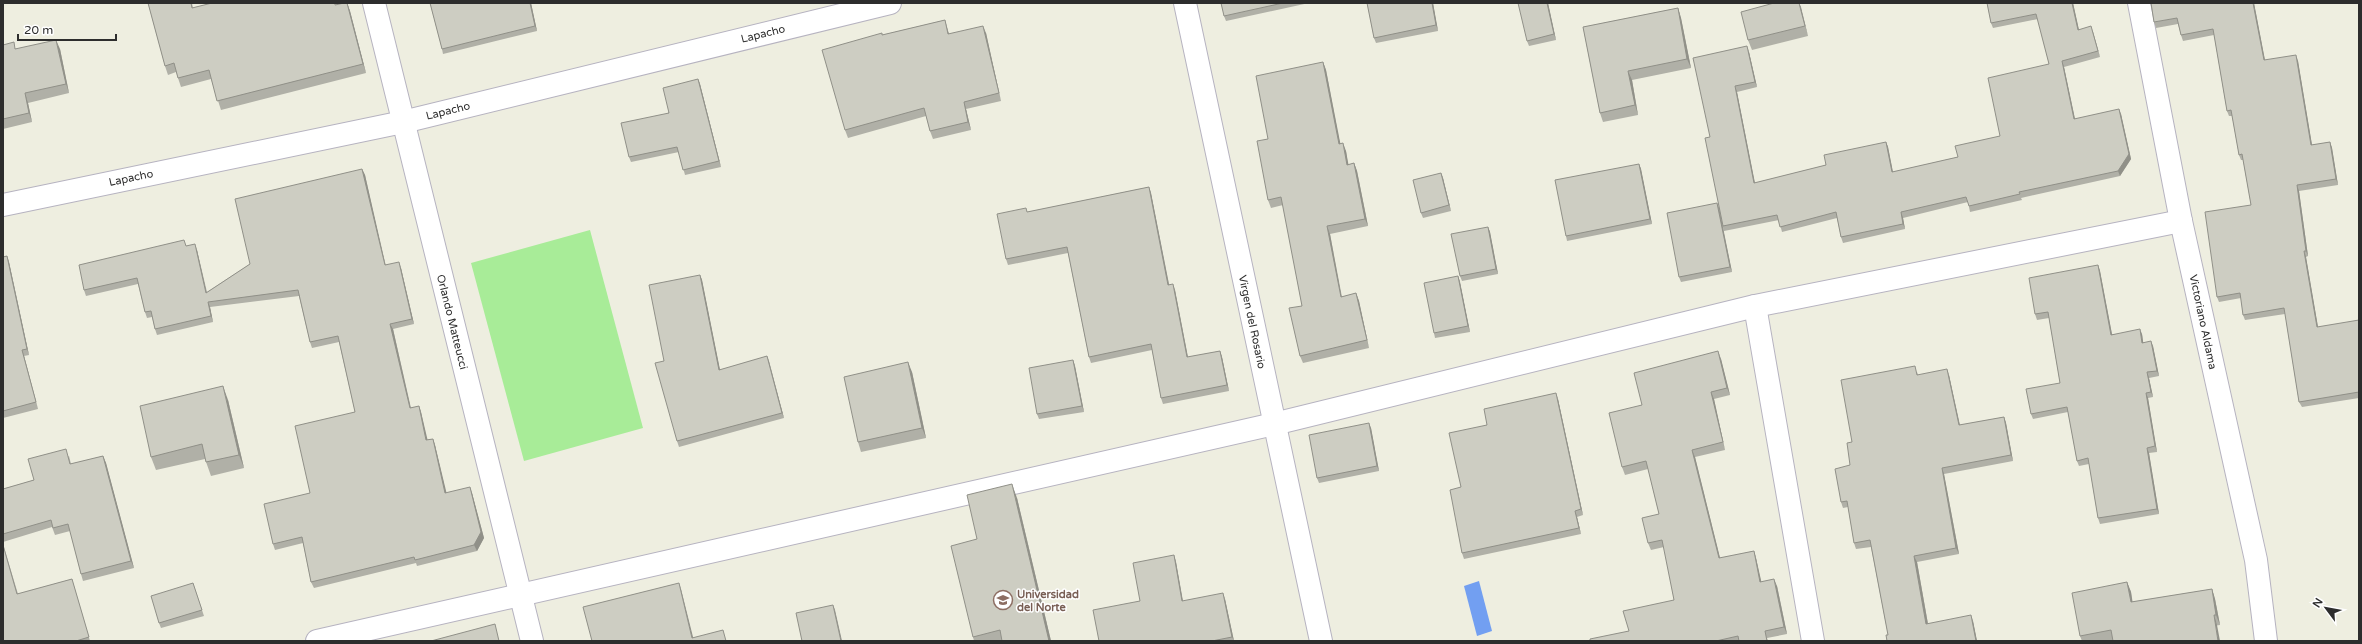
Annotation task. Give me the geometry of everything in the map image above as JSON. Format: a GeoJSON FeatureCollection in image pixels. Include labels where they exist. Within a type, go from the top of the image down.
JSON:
{"type":"FeatureCollection","features":[{"type":"Feature","properties":{"kind":"street","name":"Orlando Matteucci"},"geometry":{"type":"LineString","coordinates":[[374,3],[519,596],[532,641]]}},
{"type":"Feature","properties":{"kind":"street","name":"Lapacho"},"geometry":{"type":"LineString","coordinates":[[3,205],[403,122],[890,3]]}},
{"type":"Feature","properties":{"kind":"street","name":"Virgen del Rosario"},"geometry":{"type":"LineString","coordinates":[[1185,3],[1321,641]]}},
{"type":"Feature","properties":{"kind":"street","name":"Victoriano Aldama"},"geometry":{"type":"LineString","coordinates":[[2139,3],[2181,221],[2256,560],[2266,641]]}},
{"type":"Feature","properties":{"kind":"street"},"geometry":{"type":"LineString","coordinates":[[318,641],[1274,424],[1755,306],[2181,221]]}},
{"type":"Feature","properties":{"kind":"street"},"geometry":{"type":"LineString","coordinates":[[1755,306],[1813,641]]}},
{"type":"Feature","properties":{"kind":"green space"},"geometry":{"type":"Polygon","coordinates":[[[590,230],[643,428],[524,461],[471,263],[590,230]]]}},
{"type":"Feature","properties":{"kind":"water"},"geometry":{"type":"Polygon","coordinates":[[[1479,581],[1492,631],[1477,636],[1464,586],[1479,581]]]}},
{"type":"Feature","properties":{"kind":"building"},"geometry":{"type":"Polygon","coordinates":[[[148,3],[191,3],[192,8],[212,3],[335,3],[335,5],[347,3],[363,64],[217,101],[209,70],[178,78],[174,63],[165,66],[148,3]]]}},
{"type":"Feature","properties":{"kind":"building"},"geometry":{"type":"Polygon","coordinates":[[[430,3],[530,3],[535,26],[442,49],[430,3]]]}},
{"type":"Feature","properties":{"kind":"building"},"geometry":{"type":"Polygon","coordinates":[[[1221,3],[1283,3],[1224,16],[1221,3]]]}},
{"type":"Feature","properties":{"kind":"building"},"geometry":{"type":"Polygon","coordinates":[[[1367,3],[1432,3],[1436,25],[1374,38],[1367,3]]]}},
{"type":"Feature","properties":{"kind":"building"},"geometry":{"type":"Polygon","coordinates":[[[1518,3],[1547,3],[1554,34],[1527,41],[1518,3]]]}},
{"type":"Feature","properties":{"kind":"building"},"geometry":{"type":"Polygon","coordinates":[[[1774,3],[1799,3],[1805,26],[1748,40],[1741,12],[1774,3]]]}},
{"type":"Feature","properties":{"kind":"building"},"geometry":{"type":"Polygon","coordinates":[[[1987,3],[2072,3],[2078,30],[2091,26],[2098,51],[2062,61],[2074,119],[2119,109],[2129,154],[2118,171],[2019,192],[2020,194],[1969,206],[1966,197],[1901,212],[1903,224],[1841,237],[1836,212],[1780,227],[1777,215],[1723,226],[1705,138],[1710,137],[1693,58],[1747,46],[1755,82],[1735,86],[1754,183],[1826,165],[1824,155],[1886,142],[1892,172],[1958,157],[1955,146],[2000,136],[1988,78],[2049,64],[2036,14],[1991,23],[1987,3]]]}},
{"type":"Feature","properties":{"kind":"building"},"geometry":{"type":"Polygon","coordinates":[[[2151,3],[2253,3],[2264,60],[2296,55],[2311,145],[2330,142],[2336,179],[2297,185],[2306,251],[2304,251],[2317,327],[2359,320],[2359,392],[2299,402],[2284,308],[2243,315],[2240,293],[2217,297],[2205,212],[2251,205],[2242,154],[2239,155],[2231,110],[2227,111],[2213,29],[2181,35],[2177,18],[2154,22],[2151,3]]]}},
{"type":"Feature","properties":{"kind":"building"},"geometry":{"type":"Polygon","coordinates":[[[1678,8],[1687,59],[1628,71],[1635,105],[1600,113],[1583,27],[1678,8]]]}},
{"type":"Feature","properties":{"kind":"building"},"geometry":{"type":"Polygon","coordinates":[[[945,20],[948,34],[983,26],[999,93],[964,102],[968,122],[930,131],[924,108],[845,130],[822,50],[882,33],[882,35],[945,20]]]}},
{"type":"Feature","properties":{"kind":"building"},"geometry":{"type":"Polygon","coordinates":[[[56,40],[66,84],[25,93],[29,113],[3,119],[3,45],[14,42],[15,49],[56,40]]]}},
{"type":"Feature","properties":{"kind":"building"},"geometry":{"type":"Polygon","coordinates":[[[1323,62],[1339,144],[1343,143],[1347,165],[1354,163],[1365,219],[1327,226],[1341,297],[1356,293],[1367,340],[1300,356],[1289,308],[1302,306],[1281,197],[1268,200],[1257,141],[1268,139],[1256,76],[1323,62]]]}},
{"type":"Feature","properties":{"kind":"building"},"geometry":{"type":"Polygon","coordinates":[[[698,79],[719,161],[683,170],[677,147],[629,157],[621,123],[669,113],[663,88],[698,79]]]}},
{"type":"Feature","properties":{"kind":"building"},"geometry":{"type":"Polygon","coordinates":[[[1639,164],[1650,219],[1566,236],[1555,180],[1639,164]]]}},
{"type":"Feature","properties":{"kind":"building"},"geometry":{"type":"Polygon","coordinates":[[[362,169],[385,265],[399,262],[412,319],[390,324],[410,408],[419,406],[426,440],[433,439],[445,493],[470,487],[481,532],[474,545],[415,560],[414,557],[311,582],[302,537],[273,544],[264,504],[310,493],[295,426],[355,412],[338,336],[310,342],[298,290],[208,302],[211,316],[155,329],[151,311],[145,312],[137,278],[84,290],[79,265],[184,240],[186,246],[195,244],[206,293],[250,264],[235,199],[362,169]]]}},
{"type":"Feature","properties":{"kind":"building"},"geometry":{"type":"Polygon","coordinates":[[[1441,173],[1449,205],[1421,213],[1413,180],[1441,173]]]}},
{"type":"Feature","properties":{"kind":"building"},"geometry":{"type":"Polygon","coordinates":[[[1149,187],[1168,285],[1173,284],[1187,357],[1220,351],[1227,385],[1161,398],[1151,344],[1089,357],[1067,247],[1006,259],[997,214],[1026,208],[1027,212],[1149,187]]]}},
{"type":"Feature","properties":{"kind":"building"},"geometry":{"type":"Polygon","coordinates":[[[1717,203],[1730,267],[1679,277],[1667,213],[1717,203]]]}},
{"type":"Feature","properties":{"kind":"building"},"geometry":{"type":"Polygon","coordinates":[[[1488,227],[1496,269],[1460,276],[1451,234],[1488,227]]]}},
{"type":"Feature","properties":{"kind":"building"},"geometry":{"type":"Polygon","coordinates":[[[7,256],[27,349],[22,350],[36,402],[3,411],[3,257],[7,256]]]}},
{"type":"Feature","properties":{"kind":"building"},"geometry":{"type":"Polygon","coordinates":[[[2098,265],[2111,335],[2140,329],[2142,343],[2151,341],[2157,371],[2147,372],[2151,392],[2146,393],[2155,446],[2147,448],[2157,509],[2098,518],[2088,458],[2077,461],[2067,407],[2031,414],[2026,389],[2060,383],[2048,312],[2035,314],[2029,278],[2098,265]]]}},
{"type":"Feature","properties":{"kind":"building"},"geometry":{"type":"Polygon","coordinates":[[[700,275],[719,370],[767,356],[782,413],[677,441],[655,363],[664,361],[649,285],[700,275]]]}},
{"type":"Feature","properties":{"kind":"building"},"geometry":{"type":"Polygon","coordinates":[[[1458,276],[1468,326],[1434,333],[1424,283],[1458,276]]]}},
{"type":"Feature","properties":{"kind":"building"},"geometry":{"type":"Polygon","coordinates":[[[1718,351],[1727,388],[1711,392],[1723,442],[1692,450],[1719,558],[1754,551],[1760,582],[1774,579],[1784,627],[1765,631],[1767,641],[1739,641],[1738,636],[1716,641],[1590,641],[1590,639],[1629,631],[1623,611],[1674,600],[1662,540],[1648,543],[1642,518],[1659,514],[1646,461],[1622,467],[1609,413],[1642,405],[1634,373],[1718,351]]]}},
{"type":"Feature","properties":{"kind":"building"},"geometry":{"type":"Polygon","coordinates":[[[1073,360],[1082,406],[1037,414],[1029,368],[1073,360]]]}},
{"type":"Feature","properties":{"kind":"building"},"geometry":{"type":"Polygon","coordinates":[[[908,362],[922,428],[858,442],[844,377],[908,362]]]}},
{"type":"Feature","properties":{"kind":"building"},"geometry":{"type":"Polygon","coordinates":[[[1915,366],[1917,375],[1947,369],[1959,425],[2004,417],[2011,455],[1942,468],[1956,548],[1914,556],[1926,624],[1971,615],[1976,641],[1887,641],[1886,635],[1888,635],[1870,540],[1854,543],[1847,501],[1841,502],[1835,469],[1850,465],[1847,443],[1852,442],[1841,380],[1915,366]]]}},
{"type":"Feature","properties":{"kind":"building"},"geometry":{"type":"Polygon","coordinates":[[[223,386],[239,455],[206,462],[202,444],[151,457],[140,406],[223,386]]]}},
{"type":"Feature","properties":{"kind":"building"},"geometry":{"type":"Polygon","coordinates":[[[1556,393],[1581,509],[1575,511],[1579,528],[1462,553],[1450,490],[1461,487],[1449,433],[1487,425],[1484,409],[1556,393]]]}},
{"type":"Feature","properties":{"kind":"building"},"geometry":{"type":"Polygon","coordinates":[[[1369,423],[1377,466],[1317,478],[1309,435],[1369,423]]]}},
{"type":"Feature","properties":{"kind":"building"},"geometry":{"type":"Polygon","coordinates":[[[66,449],[70,464],[103,456],[131,561],[81,574],[68,524],[53,528],[51,520],[3,534],[3,489],[34,480],[28,459],[66,449]]]}},
{"type":"Feature","properties":{"kind":"building","name":"Universidad del Norte"},"geometry":{"type":"Polygon","coordinates":[[[1012,484],[1049,641],[1002,641],[1000,630],[973,637],[951,546],[977,539],[967,495],[1012,484]]]}},
{"type":"Feature","properties":{"kind":"building"},"geometry":{"type":"Polygon","coordinates":[[[3,545],[17,594],[72,579],[89,637],[76,641],[3,641],[3,545]]]}},
{"type":"Feature","properties":{"kind":"building"},"geometry":{"type":"Polygon","coordinates":[[[1174,555],[1182,601],[1223,593],[1232,637],[1212,641],[1099,641],[1093,610],[1140,601],[1133,563],[1174,555]]]}},
{"type":"Feature","properties":{"kind":"building"},"geometry":{"type":"Polygon","coordinates":[[[2127,582],[2131,602],[2212,589],[2218,641],[2113,641],[2111,630],[2080,636],[2072,593],[2127,582]]]}},
{"type":"Feature","properties":{"kind":"building"},"geometry":{"type":"Polygon","coordinates":[[[193,583],[202,610],[159,623],[151,596],[193,583]]]}},
{"type":"Feature","properties":{"kind":"building"},"geometry":{"type":"Polygon","coordinates":[[[679,583],[692,638],[723,630],[726,641],[592,641],[583,607],[679,583]]]}},
{"type":"Feature","properties":{"kind":"building"},"geometry":{"type":"Polygon","coordinates":[[[833,605],[841,641],[802,641],[796,613],[833,605]]]}},
{"type":"Feature","properties":{"kind":"building"},"geometry":{"type":"Polygon","coordinates":[[[495,624],[499,641],[431,641],[495,624]]]}},
{"type":"Feature","properties":{"kind":"place","name":"Universidad del Norte"},"geometry":{"type":"Point","coordinates":[1003,600]}}]}
